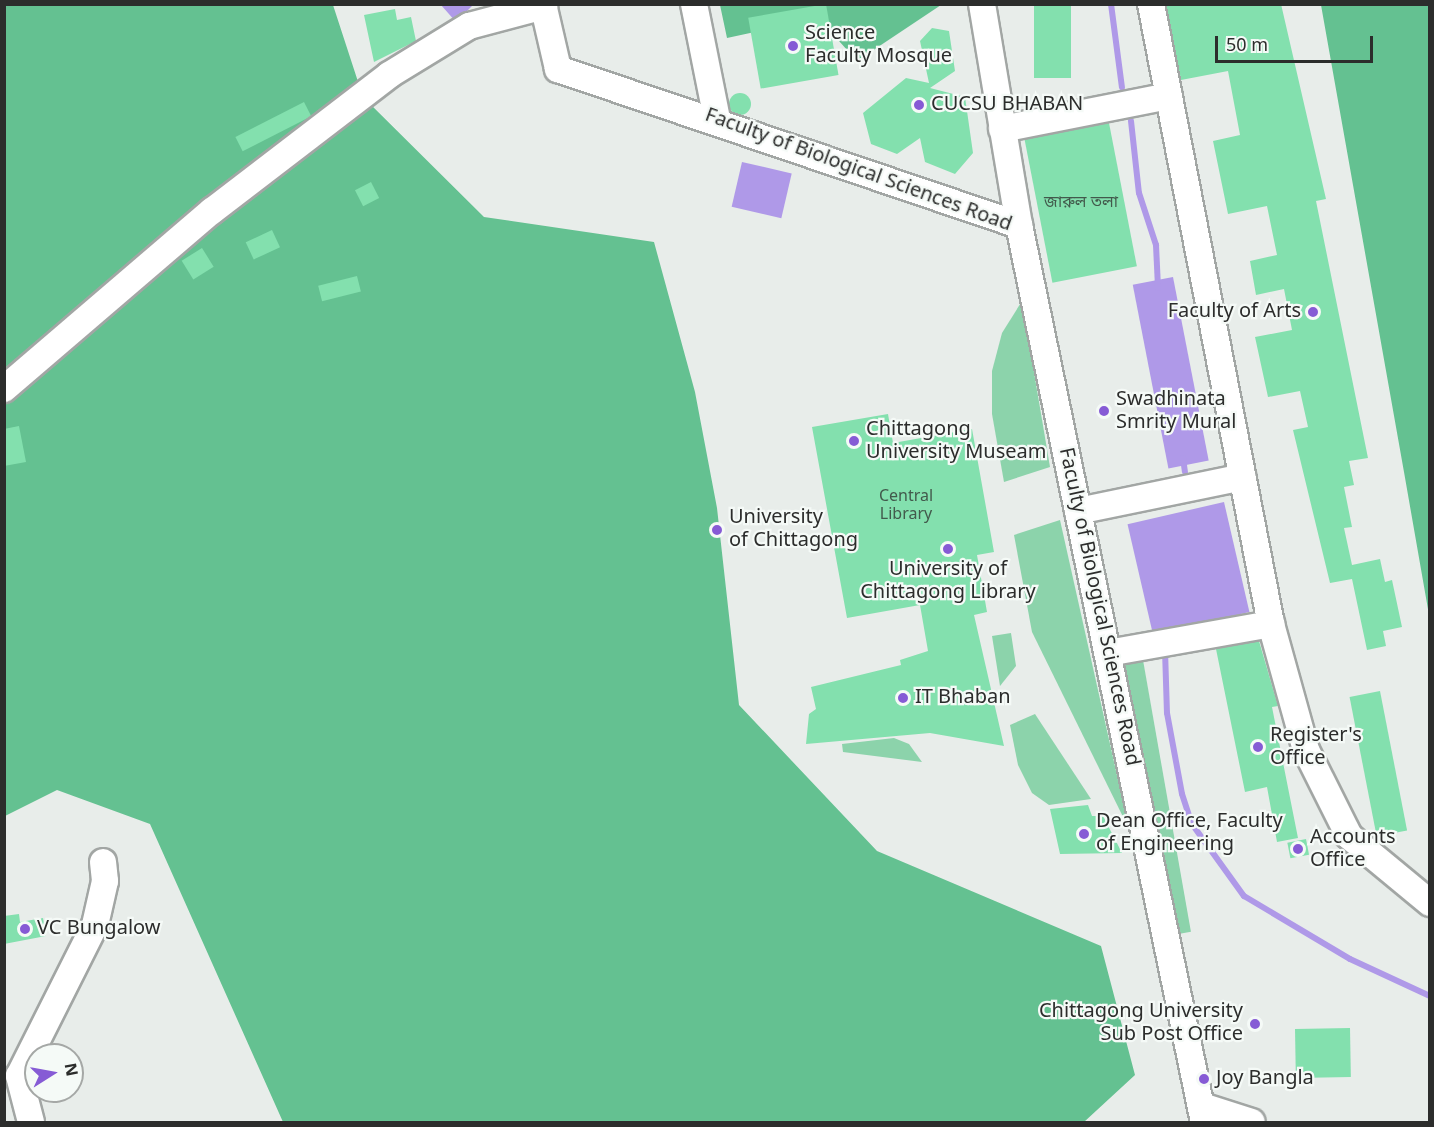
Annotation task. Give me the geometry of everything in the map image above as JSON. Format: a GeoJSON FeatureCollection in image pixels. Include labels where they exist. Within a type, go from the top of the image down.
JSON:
{"type":"FeatureCollection","features":[{"type":"Feature","properties":{"kind":"street"},"geometry":{"type":"LineString","coordinates":[[694,4],[717,119]]}},
{"type":"Feature","properties":{"kind":"street"},"geometry":{"type":"LineString","coordinates":[[982,4],[1019,225]]}},
{"type":"Feature","properties":{"kind":"street"},"geometry":{"type":"LineString","coordinates":[[1151,4],[1271,624],[1306,750],[1349,836],[1430,903]]}},
{"type":"Feature","properties":{"kind":"street"},"geometry":{"type":"LineString","coordinates":[[4,389],[212,211],[389,75],[469,26],[544,5]]}},
{"type":"Feature","properties":{"kind":"street","name":"Faculty of Biological Sciences Road"},"geometry":{"type":"LineString","coordinates":[[544,5],[558,69],[717,119],[1019,225],[1108,653],[1196,1117]]}},
{"type":"Feature","properties":{"kind":"street"},"geometry":{"type":"LineString","coordinates":[[1002,129],[1169,96]]}},
{"type":"Feature","properties":{"kind":"street"},"geometry":{"type":"LineString","coordinates":[[1078,511],[1243,477]]}},
{"type":"Feature","properties":{"kind":"street"},"geometry":{"type":"LineString","coordinates":[[1108,653],[1180,638],[1271,624]]}},
{"type":"Feature","properties":{"kind":"street"},"geometry":{"type":"LineString","coordinates":[[31,1122],[12,1078],[95,925],[105,881],[103,862]]}},
{"type":"Feature","properties":{"kind":"street"},"geometry":{"type":"LineString","coordinates":[[1196,1117],[1252,1122]]}},
{"type":"Feature","properties":{"kind":"green space"},"geometry":{"type":"Polygon","coordinates":[[[5,5],[333,5],[363,97],[484,217],[654,242],[695,392],[717,508],[739,705],[877,851],[1101,946],[1135,1075],[1084,1122],[283,1122],[150,824],[57,790],[5,816],[5,5]]]}},
{"type":"Feature","properties":{"kind":"green space"},"geometry":{"type":"Polygon","coordinates":[[[720,5],[941,5],[857,61],[839,41],[792,24],[727,38],[720,5]]]}},
{"type":"Feature","properties":{"kind":"green space"},"geometry":{"type":"Polygon","coordinates":[[[1321,5],[1429,5],[1429,615],[1404,472],[1321,5]]]}},
{"type":"Feature","properties":{"kind":"green space"},"geometry":{"type":"Polygon","coordinates":[[[1022,301],[1050,467],[1004,482],[992,414],[992,371],[1002,333],[1022,301]]]}},
{"type":"Feature","properties":{"kind":"green space"},"geometry":{"type":"Polygon","coordinates":[[[1060,520],[1129,829],[1032,632],[1014,535],[1060,520]]]}},
{"type":"Feature","properties":{"kind":"green space"},"geometry":{"type":"Polygon","coordinates":[[[1011,633],[1016,666],[1000,686],[992,636],[1011,633]]]}},
{"type":"Feature","properties":{"kind":"green space"},"geometry":{"type":"Polygon","coordinates":[[[1143,660],[1191,932],[1167,936],[1119,664],[1143,660]]]}},
{"type":"Feature","properties":{"kind":"green space"},"geometry":{"type":"Polygon","coordinates":[[[1035,714],[1091,799],[1049,805],[1032,793],[1018,765],[1010,725],[1035,714]]]}},
{"type":"Feature","properties":{"kind":"green space"},"geometry":{"type":"Polygon","coordinates":[[[894,738],[909,744],[922,762],[843,752],[842,744],[894,738]]]}},
{"type":"Feature","properties":{"kind":"shaded area"},"geometry":{"type":"Polygon","coordinates":[[[441,5],[473,5],[456,22],[441,5]]]}},
{"type":"Feature","properties":{"kind":"shaded area"},"geometry":{"type":"Polygon","coordinates":[[[742,162],[792,173],[781,218],[732,207],[742,162]]]}},
{"type":"Feature","properties":{"kind":"shaded area"},"geometry":{"type":"Polygon","coordinates":[[[1173,277],[1209,461],[1168,468],[1133,285],[1173,277]]]}},
{"type":"Feature","properties":{"kind":"shaded area"},"geometry":{"type":"Polygon","coordinates":[[[1224,502],[1249,612],[1153,634],[1128,524],[1224,502]]]}},
{"type":"Feature","properties":{"kind":"building","name":"Science Faculty Mosque"},"geometry":{"type":"Polygon","coordinates":[[[826,4],[839,75],[761,89],[748,18],[826,4]]]}},
{"type":"Feature","properties":{"kind":"building"},"geometry":{"type":"Polygon","coordinates":[[[1034,4],[1071,4],[1071,78],[1034,78],[1034,4]]]}},
{"type":"Feature","properties":{"kind":"building","name":"Faculty of Arts"},"geometry":{"type":"Polygon","coordinates":[[[1166,4],[1281,4],[1326,199],[1316,201],[1368,458],[1349,461],[1354,485],[1344,487],[1352,527],[1344,528],[1352,565],[1380,559],[1385,582],[1392,580],[1402,627],[1383,631],[1386,646],[1367,650],[1352,579],[1330,583],[1293,430],[1308,427],[1300,391],[1268,397],[1255,337],[1292,330],[1284,289],[1256,295],[1250,261],[1277,255],[1267,206],[1228,214],[1213,141],[1240,135],[1228,71],[1181,80],[1166,4]]]}},
{"type":"Feature","properties":{"kind":"building"},"geometry":{"type":"Polygon","coordinates":[[[395,9],[397,20],[411,17],[416,41],[374,62],[364,15],[395,9]]]}},
{"type":"Feature","properties":{"kind":"building","name":"CUCSU BHABAN"},"geometry":{"type":"Polygon","coordinates":[[[932,28],[949,31],[955,71],[930,88],[965,97],[973,153],[955,174],[925,162],[920,138],[897,154],[871,144],[863,113],[906,78],[929,83],[920,41],[932,28]]]}},
{"type":"Feature","properties":{"kind":"building"},"geometry":{"type":"Polygon","coordinates":[[[740,93],[748,96],[751,104],[748,112],[740,115],[732,112],[729,104],[732,96],[740,93]]]}},
{"type":"Feature","properties":{"kind":"building"},"geometry":{"type":"Polygon","coordinates":[[[304,102],[311,116],[243,151],[235,137],[304,102]]]}},
{"type":"Feature","properties":{"kind":"building"},"geometry":{"type":"Polygon","coordinates":[[[1109,123],[1137,266],[1052,283],[1025,139],[1109,123]]]}},
{"type":"Feature","properties":{"kind":"building"},"geometry":{"type":"Polygon","coordinates":[[[371,182],[379,198],[363,206],[355,190],[371,182]]]}},
{"type":"Feature","properties":{"kind":"building"},"geometry":{"type":"Polygon","coordinates":[[[272,230],[280,247],[254,259],[246,242],[272,230]]]}},
{"type":"Feature","properties":{"kind":"building"},"geometry":{"type":"Polygon","coordinates":[[[202,248],[214,267],[193,279],[182,261],[202,248]]]}},
{"type":"Feature","properties":{"kind":"building"},"geometry":{"type":"Polygon","coordinates":[[[357,276],[361,292],[322,301],[318,286],[357,276]]]}},
{"type":"Feature","properties":{"kind":"building"},"geometry":{"type":"Polygon","coordinates":[[[888,414],[893,443],[972,429],[994,552],[977,555],[987,612],[974,615],[1004,746],[930,733],[806,744],[809,714],[816,709],[811,687],[901,665],[900,660],[928,651],[920,605],[847,618],[812,427],[888,414]]]}},
{"type":"Feature","properties":{"kind":"building"},"geometry":{"type":"Polygon","coordinates":[[[19,426],[26,462],[4,466],[4,429],[19,426]]]}},
{"type":"Feature","properties":{"kind":"building","name":"Register's Office"},"geometry":{"type":"Polygon","coordinates":[[[1259,641],[1278,706],[1272,707],[1298,838],[1277,842],[1267,787],[1245,792],[1216,649],[1259,641]]]}},
{"type":"Feature","properties":{"kind":"building"},"geometry":{"type":"Polygon","coordinates":[[[1380,691],[1407,830],[1377,836],[1350,697],[1380,691]]]}},
{"type":"Feature","properties":{"kind":"building","name":"Dean Office, Faculty of Engineering"},"geometry":{"type":"Polygon","coordinates":[[[1088,805],[1092,816],[1103,816],[1122,853],[1060,854],[1050,809],[1088,805]]]}},
{"type":"Feature","properties":{"kind":"building","name":"Accounts Office"},"geometry":{"type":"Polygon","coordinates":[[[1306,839],[1309,855],[1290,858],[1287,843],[1306,839]]]}},
{"type":"Feature","properties":{"kind":"building","name":"VC Bungalow"},"geometry":{"type":"Polygon","coordinates":[[[19,914],[20,922],[43,918],[46,936],[4,944],[4,916],[19,914]]]}},
{"type":"Feature","properties":{"kind":"building"},"geometry":{"type":"Polygon","coordinates":[[[1350,1028],[1351,1077],[1296,1078],[1295,1029],[1350,1028]]]}},
{"type":"Feature","properties":{"kind":"waterway"},"geometry":{"type":"LineString","coordinates":[[1111,4],[1122,87]]}},
{"type":"Feature","properties":{"kind":"waterway"},"geometry":{"type":"LineString","coordinates":[[1131,121],[1139,193],[1156,245],[1158,288]]}},
{"type":"Feature","properties":{"kind":"waterway"},"geometry":{"type":"LineString","coordinates":[[1183,458],[1185,472]]}},
{"type":"Feature","properties":{"kind":"waterway"},"geometry":{"type":"LineString","coordinates":[[1165,650],[1167,713],[1182,794],[1192,824],[1244,896],[1350,959],[1430,996]]}},
{"type":"Feature","properties":{"kind":"place","name":"Science Faculty Mosque"},"geometry":{"type":"Point","coordinates":[793,46]}},
{"type":"Feature","properties":{"kind":"place","name":"CUCSU BHABAN"},"geometry":{"type":"Point","coordinates":[919,105]}},
{"type":"Feature","properties":{"kind":"place","name":"Faculty of Arts"},"geometry":{"type":"Point","coordinates":[1313,312]}},
{"type":"Feature","properties":{"kind":"place","name":"Swadhinata Smrity Mural"},"geometry":{"type":"Point","coordinates":[1104,411]}},
{"type":"Feature","properties":{"kind":"place","name":"Chittagong University Museam"},"geometry":{"type":"Point","coordinates":[854,441]}},
{"type":"Feature","properties":{"kind":"place","name":"University of Chittagong"},"geometry":{"type":"Point","coordinates":[717,530]}},
{"type":"Feature","properties":{"kind":"place","name":"University of Chittagong Library"},"geometry":{"type":"Point","coordinates":[948,549]}},
{"type":"Feature","properties":{"kind":"place","name":"IT Bhaban"},"geometry":{"type":"Point","coordinates":[903,698]}},
{"type":"Feature","properties":{"kind":"place","name":"Register's Office"},"geometry":{"type":"Point","coordinates":[1258,747]}},
{"type":"Feature","properties":{"kind":"place","name":"Dean Office, Faculty of Engineering"},"geometry":{"type":"Point","coordinates":[1084,834]}},
{"type":"Feature","properties":{"kind":"place","name":"Accounts Office"},"geometry":{"type":"Point","coordinates":[1298,849]}},
{"type":"Feature","properties":{"kind":"place","name":"VC Bungalow"},"geometry":{"type":"Point","coordinates":[25,929]}},
{"type":"Feature","properties":{"kind":"place","name":"Chittagong University Sub Post Office"},"geometry":{"type":"Point","coordinates":[1255,1024]}},
{"type":"Feature","properties":{"kind":"place","name":"Joy Bangla"},"geometry":{"type":"Point","coordinates":[1204,1079]}}]}
